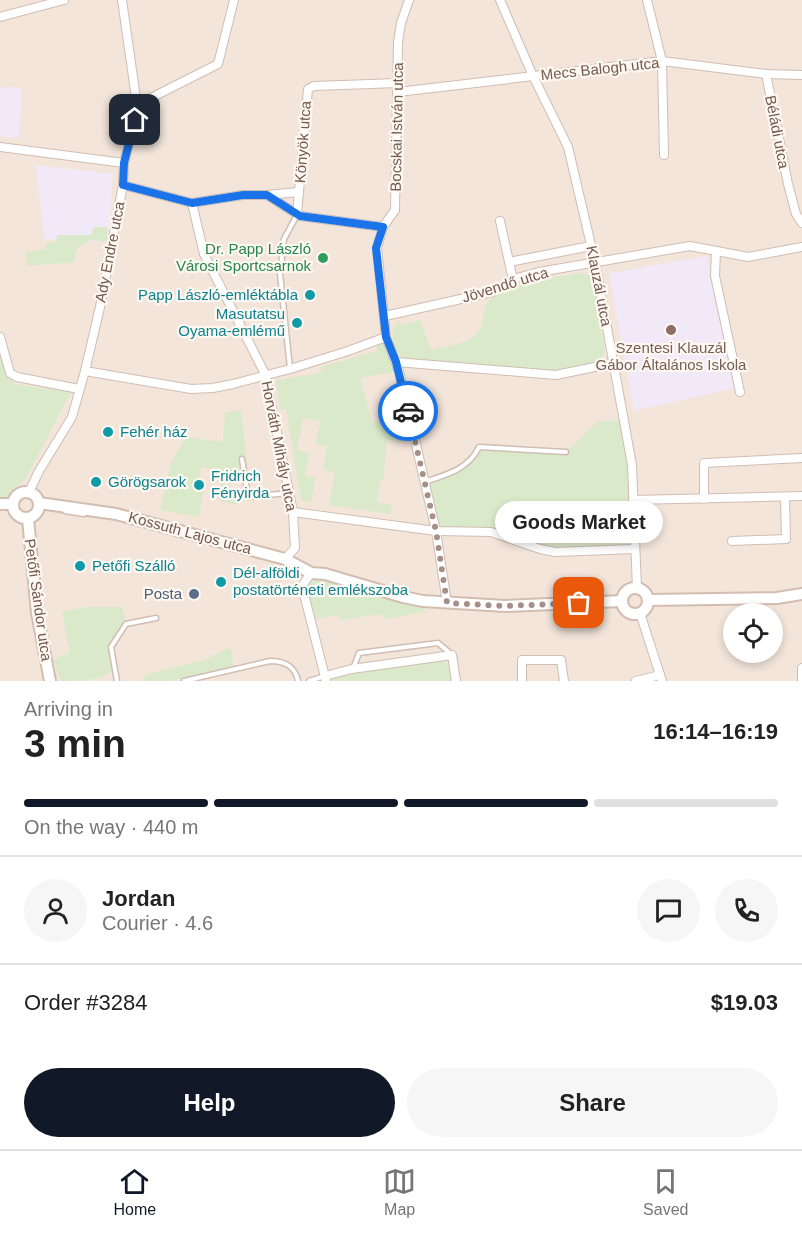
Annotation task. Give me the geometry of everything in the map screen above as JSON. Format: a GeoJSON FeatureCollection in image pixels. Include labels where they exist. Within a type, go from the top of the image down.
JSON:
{"type":"FeatureCollection","features":[{"type":"Feature","properties":{"kind":"street"},"geometry":{"type":"LineString","coordinates":[[0,18],[64,0]]}},
{"type":"Feature","properties":{"kind":"street","name":"Ady Endre utca"},"geometry":{"type":"LineString","coordinates":[[29,492],[72,417],[100,307],[123,185],[124,163],[137,105],[122,0]]}},
{"type":"Feature","properties":{"kind":"street"},"geometry":{"type":"LineString","coordinates":[[137,105],[218,64],[234,0]]}},
{"type":"Feature","properties":{"kind":"street","name":"Bocskai István utca"},"geometry":{"type":"LineString","coordinates":[[409,0],[401,23],[398,42],[395,210],[383,227],[376,248],[386,337],[396,362],[436,531],[447,603]]}},
{"type":"Feature","properties":{"kind":"street","name":"Klauzál utca"},"geometry":{"type":"LineString","coordinates":[[500,0],[533,76],[568,147],[595,262],[632,465],[637,588]]}},
{"type":"Feature","properties":{"kind":"street"},"geometry":{"type":"LineString","coordinates":[[647,0],[662,61],[664,155]]}},
{"type":"Feature","properties":{"kind":"street","name":"Mecs Balogh utca"},"geometry":{"type":"LineString","coordinates":[[398,93],[662,61],[766,74],[802,75]]}},
{"type":"Feature","properties":{"kind":"street","name":"Béládi utca"},"geometry":{"type":"LineString","coordinates":[[766,74],[788,184],[796,214],[802,223]]}},
{"type":"Feature","properties":{"kind":"street","name":"Könyök utca"},"geometry":{"type":"LineString","coordinates":[[297,214],[308,89],[314,86],[398,83]]}},
{"type":"Feature","properties":{"kind":"street"},"geometry":{"type":"LineString","coordinates":[[0,147],[124,163]]}},
{"type":"Feature","properties":{"kind":"street"},"geometry":{"type":"LineString","coordinates":[[123,185],[192,203],[243,195],[299,192]]}},
{"type":"Feature","properties":{"kind":"street"},"geometry":{"type":"LineString","coordinates":[[267,195],[297,214],[383,227]]}},
{"type":"Feature","properties":{"kind":"street","name":"Horváth Mihály utca"},"geometry":{"type":"LineString","coordinates":[[192,203],[204,254],[265,375],[293,512],[295,548],[285,559]]}},
{"type":"Feature","properties":{"kind":"street"},"geometry":{"type":"LineString","coordinates":[[500,221],[513,280]]}},
{"type":"Feature","properties":{"kind":"street"},"geometry":{"type":"LineString","coordinates":[[509,262],[591,246]]}},
{"type":"Feature","properties":{"kind":"street","name":"Jövendő utca"},"geometry":{"type":"LineString","coordinates":[[385,316],[492,292],[513,280],[539,272],[690,246],[748,257],[802,247]]}},
{"type":"Feature","properties":{"kind":"street"},"geometry":{"type":"LineString","coordinates":[[716,251],[715,276],[740,392]]}},
{"type":"Feature","properties":{"kind":"street"},"geometry":{"type":"LineString","coordinates":[[0,337],[10,373],[17,377],[79,389]]}},
{"type":"Feature","properties":{"kind":"street"},"geometry":{"type":"LineString","coordinates":[[85,371],[191,389],[233,384],[290,369],[386,337]]}},
{"type":"Feature","properties":{"kind":"street"},"geometry":{"type":"LineString","coordinates":[[396,362],[556,375],[614,363]]}},
{"type":"Feature","properties":{"kind":"street"},"geometry":{"type":"LineString","coordinates":[[704,499],[704,463],[802,459]]}},
{"type":"Feature","properties":{"kind":"street"},"geometry":{"type":"LineString","coordinates":[[29,492],[36,496],[39,503],[38,512],[28,519],[17,515],[13,504],[18,495],[29,492]]}},
{"type":"Feature","properties":{"kind":"street"},"geometry":{"type":"LineString","coordinates":[[732,541],[786,539],[785,496]]}},
{"type":"Feature","properties":{"kind":"street"},"geometry":{"type":"LineString","coordinates":[[633,500],[802,496]]}},
{"type":"Feature","properties":{"kind":"street","name":"Kossuth Lajos utca"},"geometry":{"type":"LineString","coordinates":[[39,503],[116,514],[285,559],[311,573],[325,574],[403,597],[447,603],[505,606],[622,601]]}},
{"type":"Feature","properties":{"kind":"street"},"geometry":{"type":"LineString","coordinates":[[0,504],[13,504]]}},
{"type":"Feature","properties":{"kind":"street"},"geometry":{"type":"LineString","coordinates":[[293,512],[436,531],[491,532],[555,552],[635,549]]}},
{"type":"Feature","properties":{"kind":"street","name":"Petőfi Sándor utca"},"geometry":{"type":"LineString","coordinates":[[28,519],[37,613],[50,681]]}},
{"type":"Feature","properties":{"kind":"street"},"geometry":{"type":"LineString","coordinates":[[311,573],[302,586],[325,678],[352,669],[452,655],[456,681]]}},
{"type":"Feature","properties":{"kind":"street"},"geometry":{"type":"LineString","coordinates":[[637,588],[644,592],[648,600],[647,607],[640,613],[629,613],[623,607],[622,601],[627,590],[637,588]]}},
{"type":"Feature","properties":{"kind":"street"},"geometry":{"type":"LineString","coordinates":[[648,600],[777,598],[802,594]]}},
{"type":"Feature","properties":{"kind":"street"},"geometry":{"type":"LineString","coordinates":[[636,681],[661,678],[640,613]]}},
{"type":"Feature","properties":{"kind":"street"},"geometry":{"type":"LineString","coordinates":[[522,681],[522,660],[561,660],[564,681]]}},
{"type":"Feature","properties":{"kind":"street"},"geometry":{"type":"LineString","coordinates":[[802,668],[802,681]]}},
{"type":"Feature","properties":{"kind":"lane"},"geometry":{"type":"LineString","coordinates":[[290,369],[280,274],[284,239],[297,214]]}},
{"type":"Feature","properties":{"kind":"lane"},"geometry":{"type":"LineString","coordinates":[[423,482],[455,472],[472,460],[479,447],[567,452]]}},
{"type":"Feature","properties":{"kind":"lane"},"geometry":{"type":"LineString","coordinates":[[242,459],[248,497],[289,493]]}},
{"type":"Feature","properties":{"kind":"lane"},"geometry":{"type":"LineString","coordinates":[[117,681],[111,647],[126,624],[156,618]]}},
{"type":"Feature","properties":{"kind":"lane"},"geometry":{"type":"LineString","coordinates":[[352,669],[359,653],[438,643],[452,655]]}},
{"type":"Feature","properties":{"kind":"lane"},"geometry":{"type":"LineString","coordinates":[[184,681],[270,661],[282,661],[291,667],[298,681]]}},
{"type":"Feature","properties":{"kind":"lane"},"geometry":{"type":"LineString","coordinates":[[309,681],[325,678]]}},
{"type":"Feature","properties":{"kind":"shaded area"},"geometry":{"type":"Polygon","coordinates":[[[0,0],[802,0],[802,681],[0,681],[0,0]]]}},
{"type":"Feature","properties":{"kind":"shaded area"},"geometry":{"type":"Polygon","coordinates":[[[0,87],[22,88],[19,138],[0,136],[0,87]]]}},
{"type":"Feature","properties":{"kind":"shaded area"},"geometry":{"type":"Polygon","coordinates":[[[36,165],[113,174],[108,242],[44,239],[36,165]]]}},
{"type":"Feature","properties":{"kind":"shaded area","name":"Szentesi Klauzál Gábor Általános Iskola"},"geometry":{"type":"Polygon","coordinates":[[[707,256],[734,388],[634,411],[609,273],[707,256]]]}},
{"type":"Feature","properties":{"kind":"green space"},"geometry":{"type":"Polygon","coordinates":[[[94,227],[107,227],[108,242],[90,240],[76,249],[74,262],[27,266],[26,252],[46,249],[45,244],[56,242],[57,235],[91,235],[94,227]]]}},
{"type":"Feature","properties":{"kind":"green space"},"geometry":{"type":"Polygon","coordinates":[[[579,273],[592,276],[605,352],[598,366],[556,375],[409,363],[396,349],[393,332],[399,320],[401,325],[420,320],[431,350],[455,345],[476,335],[487,303],[500,293],[521,284],[579,273]]]}},
{"type":"Feature","properties":{"kind":"green space"},"geometry":{"type":"Polygon","coordinates":[[[386,337],[399,371],[360,378],[372,422],[401,421],[403,442],[387,440],[383,481],[380,481],[377,502],[392,505],[390,514],[329,505],[335,472],[323,470],[327,446],[315,444],[321,421],[303,418],[297,450],[309,453],[305,476],[315,478],[311,502],[301,501],[286,409],[280,410],[276,380],[320,373],[321,367],[377,351],[375,341],[386,337]]]}},
{"type":"Feature","properties":{"kind":"green space"},"geometry":{"type":"Polygon","coordinates":[[[0,338],[14,384],[71,392],[25,480],[14,488],[12,498],[0,497],[0,338]]]}},
{"type":"Feature","properties":{"kind":"green space"},"geometry":{"type":"Polygon","coordinates":[[[241,410],[248,469],[233,471],[227,496],[238,499],[237,505],[217,500],[221,472],[202,467],[198,480],[205,482],[199,517],[160,510],[171,463],[186,437],[223,442],[225,413],[241,410]]]}},
{"type":"Feature","properties":{"kind":"green space"},"geometry":{"type":"Polygon","coordinates":[[[598,421],[626,421],[635,549],[555,552],[491,532],[436,531],[423,482],[462,467],[479,447],[566,452],[598,421]]]}},
{"type":"Feature","properties":{"kind":"green space"},"geometry":{"type":"Polygon","coordinates":[[[325,574],[423,601],[424,612],[385,619],[380,614],[340,620],[338,615],[315,619],[308,598],[309,576],[325,574]]]}},
{"type":"Feature","properties":{"kind":"green space"},"geometry":{"type":"Polygon","coordinates":[[[86,607],[122,607],[126,624],[111,647],[115,668],[97,678],[61,681],[53,660],[70,652],[62,612],[86,607]]]}},
{"type":"Feature","properties":{"kind":"green space"},"geometry":{"type":"Polygon","coordinates":[[[230,647],[234,667],[171,681],[142,681],[147,674],[205,660],[230,647]]]}},
{"type":"Feature","properties":{"kind":"green space"},"geometry":{"type":"Polygon","coordinates":[[[443,658],[452,681],[332,681],[332,678],[443,658]]]}},
{"type":"Feature","properties":{"kind":"way so far"},"geometry":{"type":"LineString","coordinates":[[408,411],[436,531],[447,603],[505,606],[579,603]]}},
{"type":"Feature","properties":{"kind":"place","name":"Dr. Papp László Városi Sportcsarnok"},"geometry":{"type":"Point","coordinates":[323,258]}},
{"type":"Feature","properties":{"kind":"place","name":"Papp László-emléktábla"},"geometry":{"type":"Point","coordinates":[310,295]}},
{"type":"Feature","properties":{"kind":"place","name":"Masutatsu Oyama-emlémű"},"geometry":{"type":"Point","coordinates":[297,323]}},
{"type":"Feature","properties":{"kind":"place","name":"Szentesi Klauzál Gábor Általános Iskola"},"geometry":{"type":"Point","coordinates":[671,330]}},
{"type":"Feature","properties":{"kind":"place","name":"Fehér ház"},"geometry":{"type":"Point","coordinates":[108,432]}},
{"type":"Feature","properties":{"kind":"place","name":"Görögsarok"},"geometry":{"type":"Point","coordinates":[96,482]}},
{"type":"Feature","properties":{"kind":"place","name":"Fridrich Fényirda"},"geometry":{"type":"Point","coordinates":[199,485]}},
{"type":"Feature","properties":{"kind":"place","name":"Petőfi Szálló"},"geometry":{"type":"Point","coordinates":[80,566]}},
{"type":"Feature","properties":{"kind":"place","name":"Dél-alföldi postatörténeti emlékszoba"},"geometry":{"type":"Point","coordinates":[221,582]}},
{"type":"Feature","properties":{"kind":"place","name":"Posta"},"geometry":{"type":"Point","coordinates":[194,594]}},
{"type":"Feature","properties":{"kind":"place","name":"Goods Market"},"geometry":{"type":"Point","coordinates":[579,603]}},
{"type":"Feature","properties":{"kind":"route"},"geometry":{"type":"LineString","coordinates":[[135,120],[124,163],[123,185],[192,203],[243,195],[267,195],[300,216],[383,227],[376,248],[386,337],[396,362],[408,411]]}}]}
